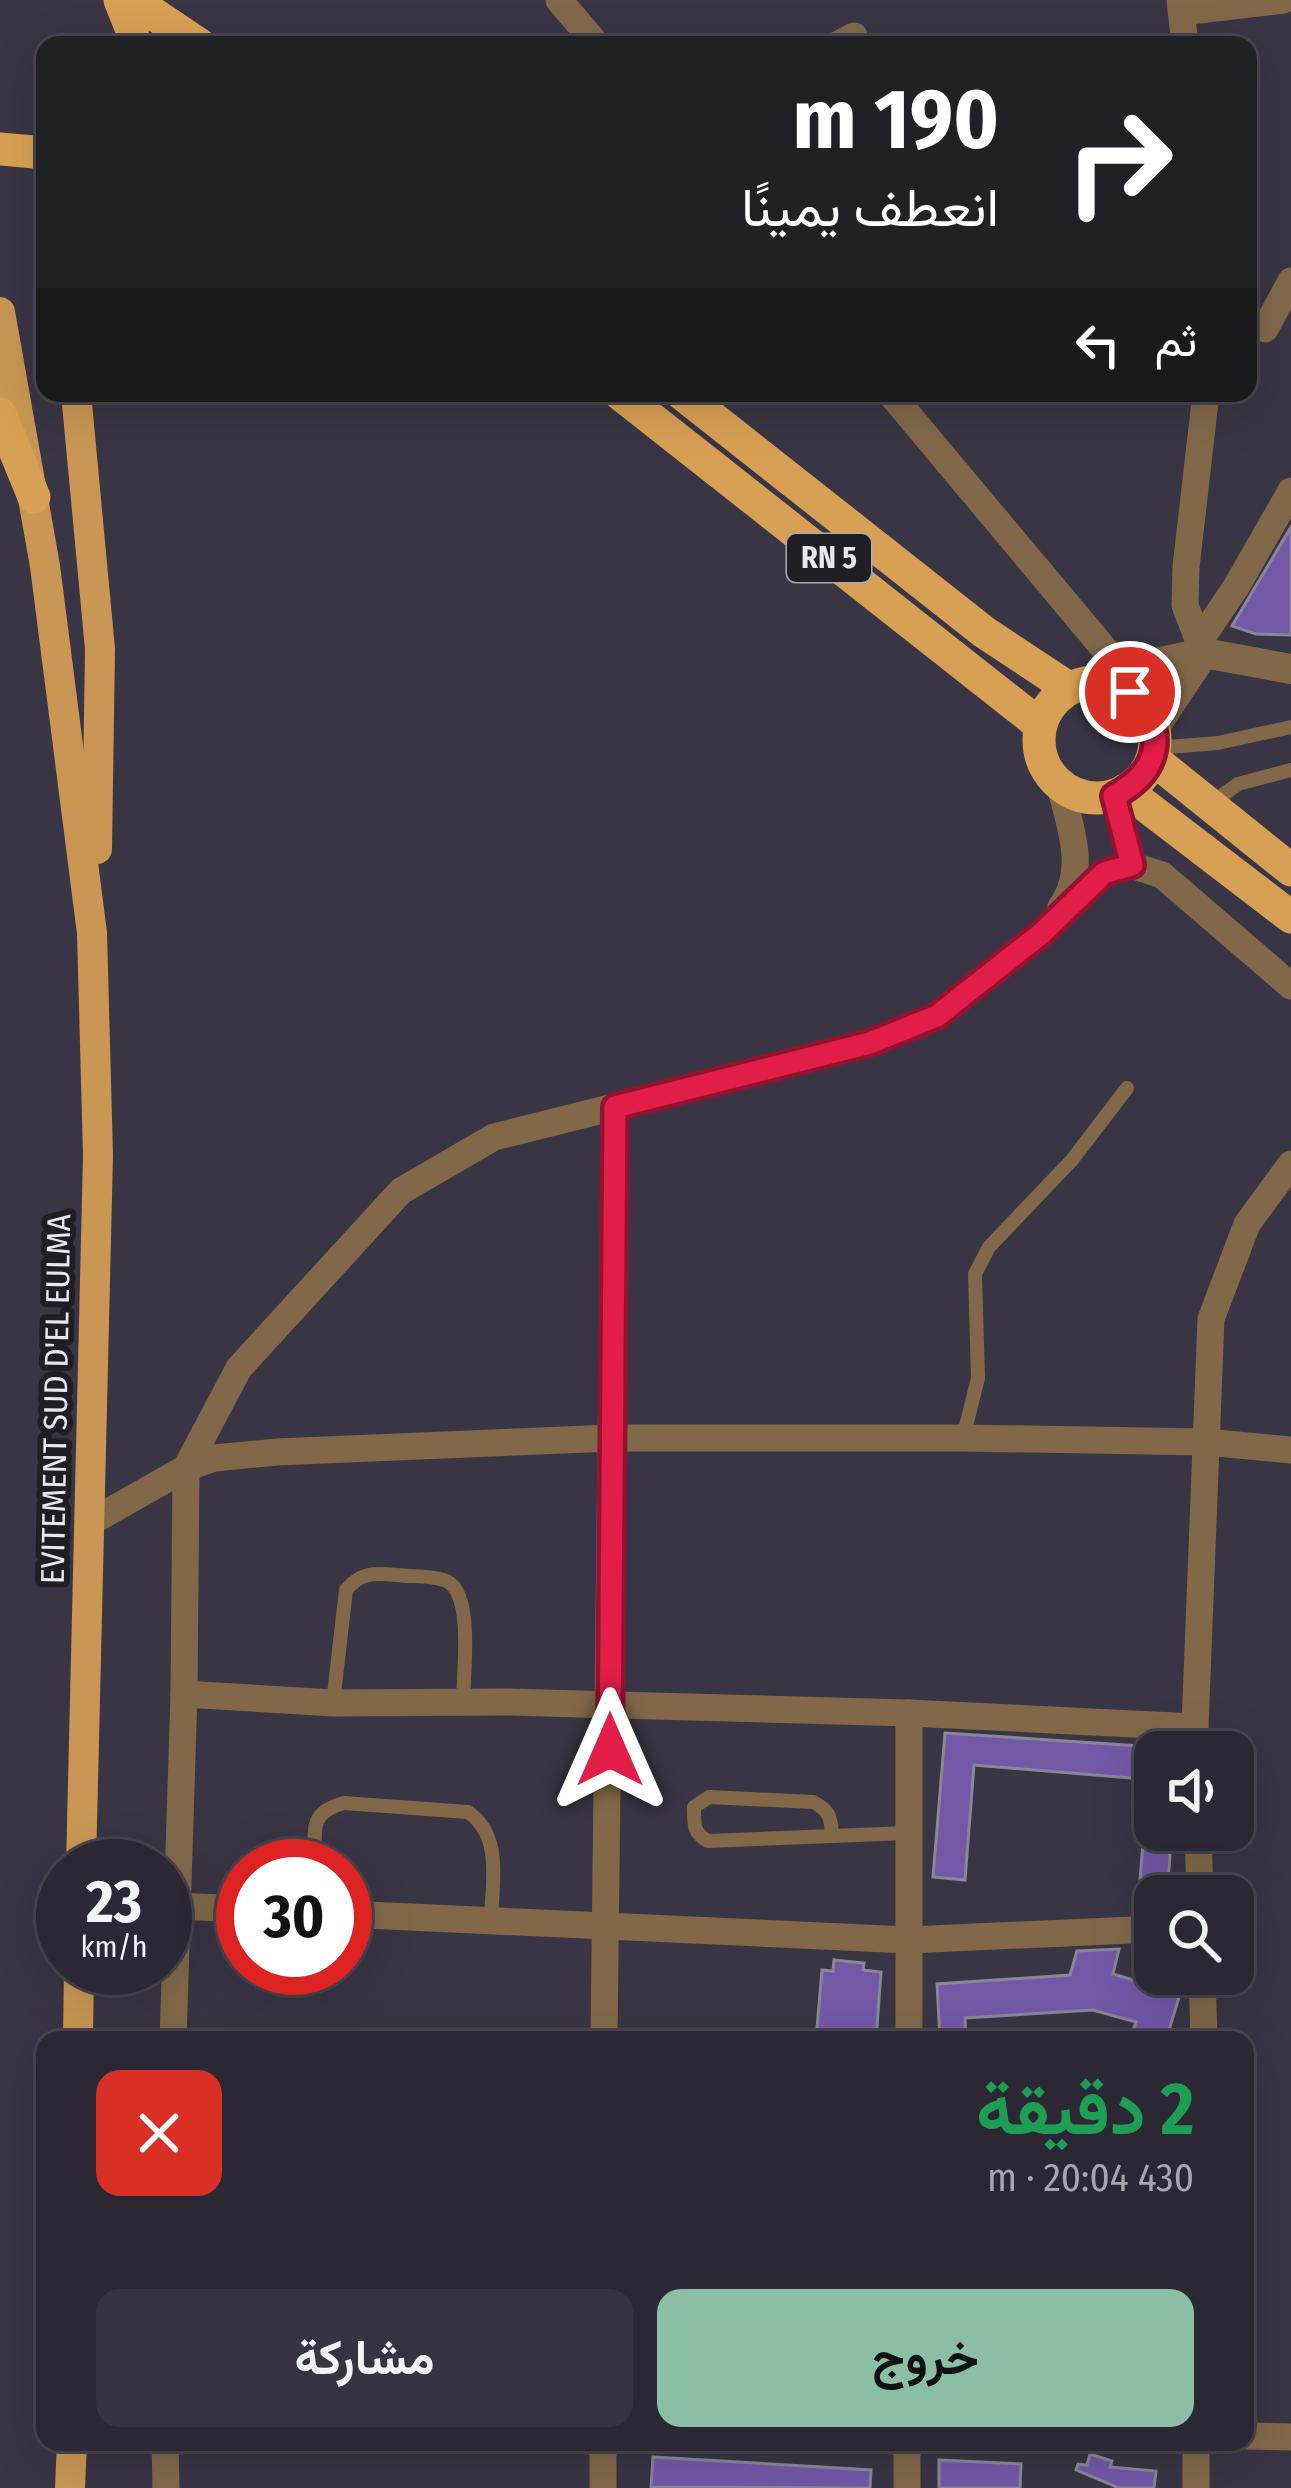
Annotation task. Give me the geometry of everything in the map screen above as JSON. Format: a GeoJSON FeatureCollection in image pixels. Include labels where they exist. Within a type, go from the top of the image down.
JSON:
{"type":"FeatureCollection","features":[{"type":"Feature","properties":{"kind":"highway"},"geometry":{"type":"LineString","coordinates":[[120,0],[130,36]]}},
{"type":"Feature","properties":{"kind":"highway"},"geometry":{"type":"LineString","coordinates":[[134,0],[187,36]]}},
{"type":"Feature","properties":{"kind":"highway"},"geometry":{"type":"LineString","coordinates":[[0,149],[36,152]]}},
{"type":"Feature","properties":{"kind":"highway","name":"RN 5"},"geometry":{"type":"LineString","coordinates":[[631,402],[1039,724]]}},
{"type":"Feature","properties":{"kind":"highway","name":"RN 5"},"geometry":{"type":"LineString","coordinates":[[692,402],[984,632],[1079,686],[1110,683],[1130,692],[1146,707],[1154,745],[1207,806],[1286,856]]}},
{"type":"Feature","properties":{"kind":"highway"},"geometry":{"type":"LineString","coordinates":[[0,414],[34,496]]}},
{"type":"Feature","properties":{"kind":"highway"},"geometry":{"type":"LineString","coordinates":[[1079,686],[1054,700],[1039,724],[1040,754],[1060,785],[1096,799],[1120,793],[1133,786],[1154,745]]}},
{"type":"Feature","properties":{"kind":"highway"},"geometry":{"type":"LineString","coordinates":[[1120,793],[1291,917]]}},
{"type":"Feature","properties":{"kind":"main road","name":"EVITEMENT SUD D'EL EULMA"},"geometry":{"type":"LineString","coordinates":[[0,312],[34,496],[92,933],[98,1154],[82,1839]]}},
{"type":"Feature","properties":{"kind":"main road","name":"EVITEMENT SUD D'EL EULMA"},"geometry":{"type":"LineString","coordinates":[[77,402],[100,649],[100,791],[92,933]]}},
{"type":"Feature","properties":{"kind":"main road"},"geometry":{"type":"LineString","coordinates":[[78,2031],[79,1995]]}},
{"type":"Feature","properties":{"kind":"main road"},"geometry":{"type":"LineString","coordinates":[[70,2488],[72,2451]]}},
{"type":"Feature","properties":{"kind":"street"},"geometry":{"type":"LineString","coordinates":[[1184,36],[1181,6],[1283,0]]}},
{"type":"Feature","properties":{"kind":"street"},"geometry":{"type":"LineString","coordinates":[[574,5],[592,36]]}},
{"type":"Feature","properties":{"kind":"street"},"geometry":{"type":"LineString","coordinates":[[1257,326],[1291,281]]}},
{"type":"Feature","properties":{"kind":"street"},"geometry":{"type":"LineString","coordinates":[[1257,327],[1291,342]]}},
{"type":"Feature","properties":{"kind":"street"},"geometry":{"type":"LineString","coordinates":[[898,402],[1122,670]]}},
{"type":"Feature","properties":{"kind":"street"},"geometry":{"type":"LineString","coordinates":[[1202,647],[1185,605],[1204,402]]}},
{"type":"Feature","properties":{"kind":"street"},"geometry":{"type":"LineString","coordinates":[[1154,745],[1202,647],[1291,491]]}},
{"type":"Feature","properties":{"kind":"street"},"geometry":{"type":"LineString","coordinates":[[1079,686],[1202,647],[1291,668]]}},
{"type":"Feature","properties":{"kind":"street"},"geometry":{"type":"LineString","coordinates":[[1042,933],[1073,890],[1077,852],[1060,785]]}},
{"type":"Feature","properties":{"kind":"street"},"geometry":{"type":"LineString","coordinates":[[1120,793],[1132,865]]}},
{"type":"Feature","properties":{"kind":"street"},"geometry":{"type":"LineString","coordinates":[[179,1839],[186,1468],[239,1368],[400,1191],[494,1137],[870,1043],[937,1016],[1042,933],[1104,873],[1132,865],[1162,875],[1291,986]]}},
{"type":"Feature","properties":{"kind":"street"},"geometry":{"type":"LineString","coordinates":[[604,2031],[615,1107]]}},
{"type":"Feature","properties":{"kind":"street"},"geometry":{"type":"LineString","coordinates":[[1196,1731],[1211,1319],[1247,1224],[1291,1165]]}},
{"type":"Feature","properties":{"kind":"street"},"geometry":{"type":"LineString","coordinates":[[89,1523],[186,1468],[214,1458],[277,1452],[610,1438],[1206,1442],[1291,1450]]}},
{"type":"Feature","properties":{"kind":"street"},"geometry":{"type":"LineString","coordinates":[[184,1694],[334,1702],[909,1713],[1134,1733]]}},
{"type":"Feature","properties":{"kind":"street"},"geometry":{"type":"LineString","coordinates":[[909,1713],[909,2031]]}},
{"type":"Feature","properties":{"kind":"street"},"geometry":{"type":"LineString","coordinates":[[372,1915],[908,1940],[1134,1930]]}},
{"type":"Feature","properties":{"kind":"street"},"geometry":{"type":"LineString","coordinates":[[173,2031],[174,1995]]}},
{"type":"Feature","properties":{"kind":"street"},"geometry":{"type":"LineString","coordinates":[[1203,1995],[1204,2031]]}},
{"type":"Feature","properties":{"kind":"street"},"geometry":{"type":"LineString","coordinates":[[1254,2436],[1291,2437]]}},
{"type":"Feature","properties":{"kind":"street"},"geometry":{"type":"LineString","coordinates":[[165,2451],[166,2488]]}},
{"type":"Feature","properties":{"kind":"street"},"geometry":{"type":"LineString","coordinates":[[603,2451],[603,2488]]}},
{"type":"Feature","properties":{"kind":"street"},"geometry":{"type":"LineString","coordinates":[[907,2451],[907,2488]]}},
{"type":"Feature","properties":{"kind":"street"},"geometry":{"type":"LineString","coordinates":[[1196,2451],[1196,2488]]}},
{"type":"Feature","properties":{"kind":"lane"},"geometry":{"type":"LineString","coordinates":[[1154,745],[1218,742],[1291,728]]}},
{"type":"Feature","properties":{"kind":"lane"},"geometry":{"type":"LineString","coordinates":[[1207,806],[1238,784],[1291,770]]}},
{"type":"Feature","properties":{"kind":"lane"},"geometry":{"type":"LineString","coordinates":[[963,1438],[979,1378],[975,1274],[989,1247],[1072,1160],[1126,1088]]}},
{"type":"Feature","properties":{"kind":"lane"},"geometry":{"type":"LineString","coordinates":[[334,1702],[346,1589],[356,1577],[371,1573],[446,1580],[458,1588],[464,1605],[463,1703]]}},
{"type":"Feature","properties":{"kind":"lane"},"geometry":{"type":"LineString","coordinates":[[832,1834],[831,1818],[813,1802],[709,1797],[694,1808],[694,1827],[708,1841],[908,1833]]}},
{"type":"Feature","properties":{"kind":"lane"},"geometry":{"type":"LineString","coordinates":[[316,1839],[316,1820],[325,1808],[344,1803],[468,1812],[484,1823],[492,1846],[491,1921]]}},
{"type":"Feature","properties":{"kind":"building"},"geometry":{"type":"Polygon","coordinates":[[[1291,527],[1291,635],[1256,634],[1232,626],[1291,527]]]}},
{"type":"Feature","properties":{"kind":"building"},"geometry":{"type":"Polygon","coordinates":[[[945,1733],[1134,1746],[1134,1778],[974,1765],[965,1880],[933,1877],[945,1733]]]}},
{"type":"Feature","properties":{"kind":"building"},"geometry":{"type":"Polygon","coordinates":[[[1142,1851],[1170,1851],[1169,1875],[1140,1875],[1142,1851]]]}},
{"type":"Feature","properties":{"kind":"building"},"geometry":{"type":"Polygon","coordinates":[[[1119,1949],[1113,1974],[1134,1980],[1134,1995],[1180,1995],[1169,2031],[1133,2031],[1136,2022],[1093,2010],[965,2018],[966,2031],[940,2031],[937,1984],[1070,1975],[1077,1951],[1119,1949]]]}},
{"type":"Feature","properties":{"kind":"building"},"geometry":{"type":"Polygon","coordinates":[[[834,1960],[864,1963],[863,1970],[881,1972],[877,2031],[817,2031],[822,1970],[833,1971],[834,1960]]]}},
{"type":"Feature","properties":{"kind":"building"},"geometry":{"type":"Polygon","coordinates":[[[1090,2454],[1112,2461],[1110,2467],[1156,2471],[1154,2488],[1119,2488],[1076,2470],[1078,2464],[1087,2465],[1090,2454]]]}},
{"type":"Feature","properties":{"kind":"building"},"geometry":{"type":"Polygon","coordinates":[[[653,2457],[871,2470],[870,2488],[651,2487],[653,2457]]]}},
{"type":"Feature","properties":{"kind":"building"},"geometry":{"type":"Polygon","coordinates":[[[939,2460],[1021,2464],[1020,2488],[939,2488],[939,2460]]]}},
{"type":"Feature","properties":{"kind":"route"},"geometry":{"type":"LineString","coordinates":[[610,1750],[615,1107],[870,1043],[937,1016],[1042,933],[1104,873],[1132,865],[1114,796],[1148,770],[1155,748],[1146,707],[1130,692]]}}]}
